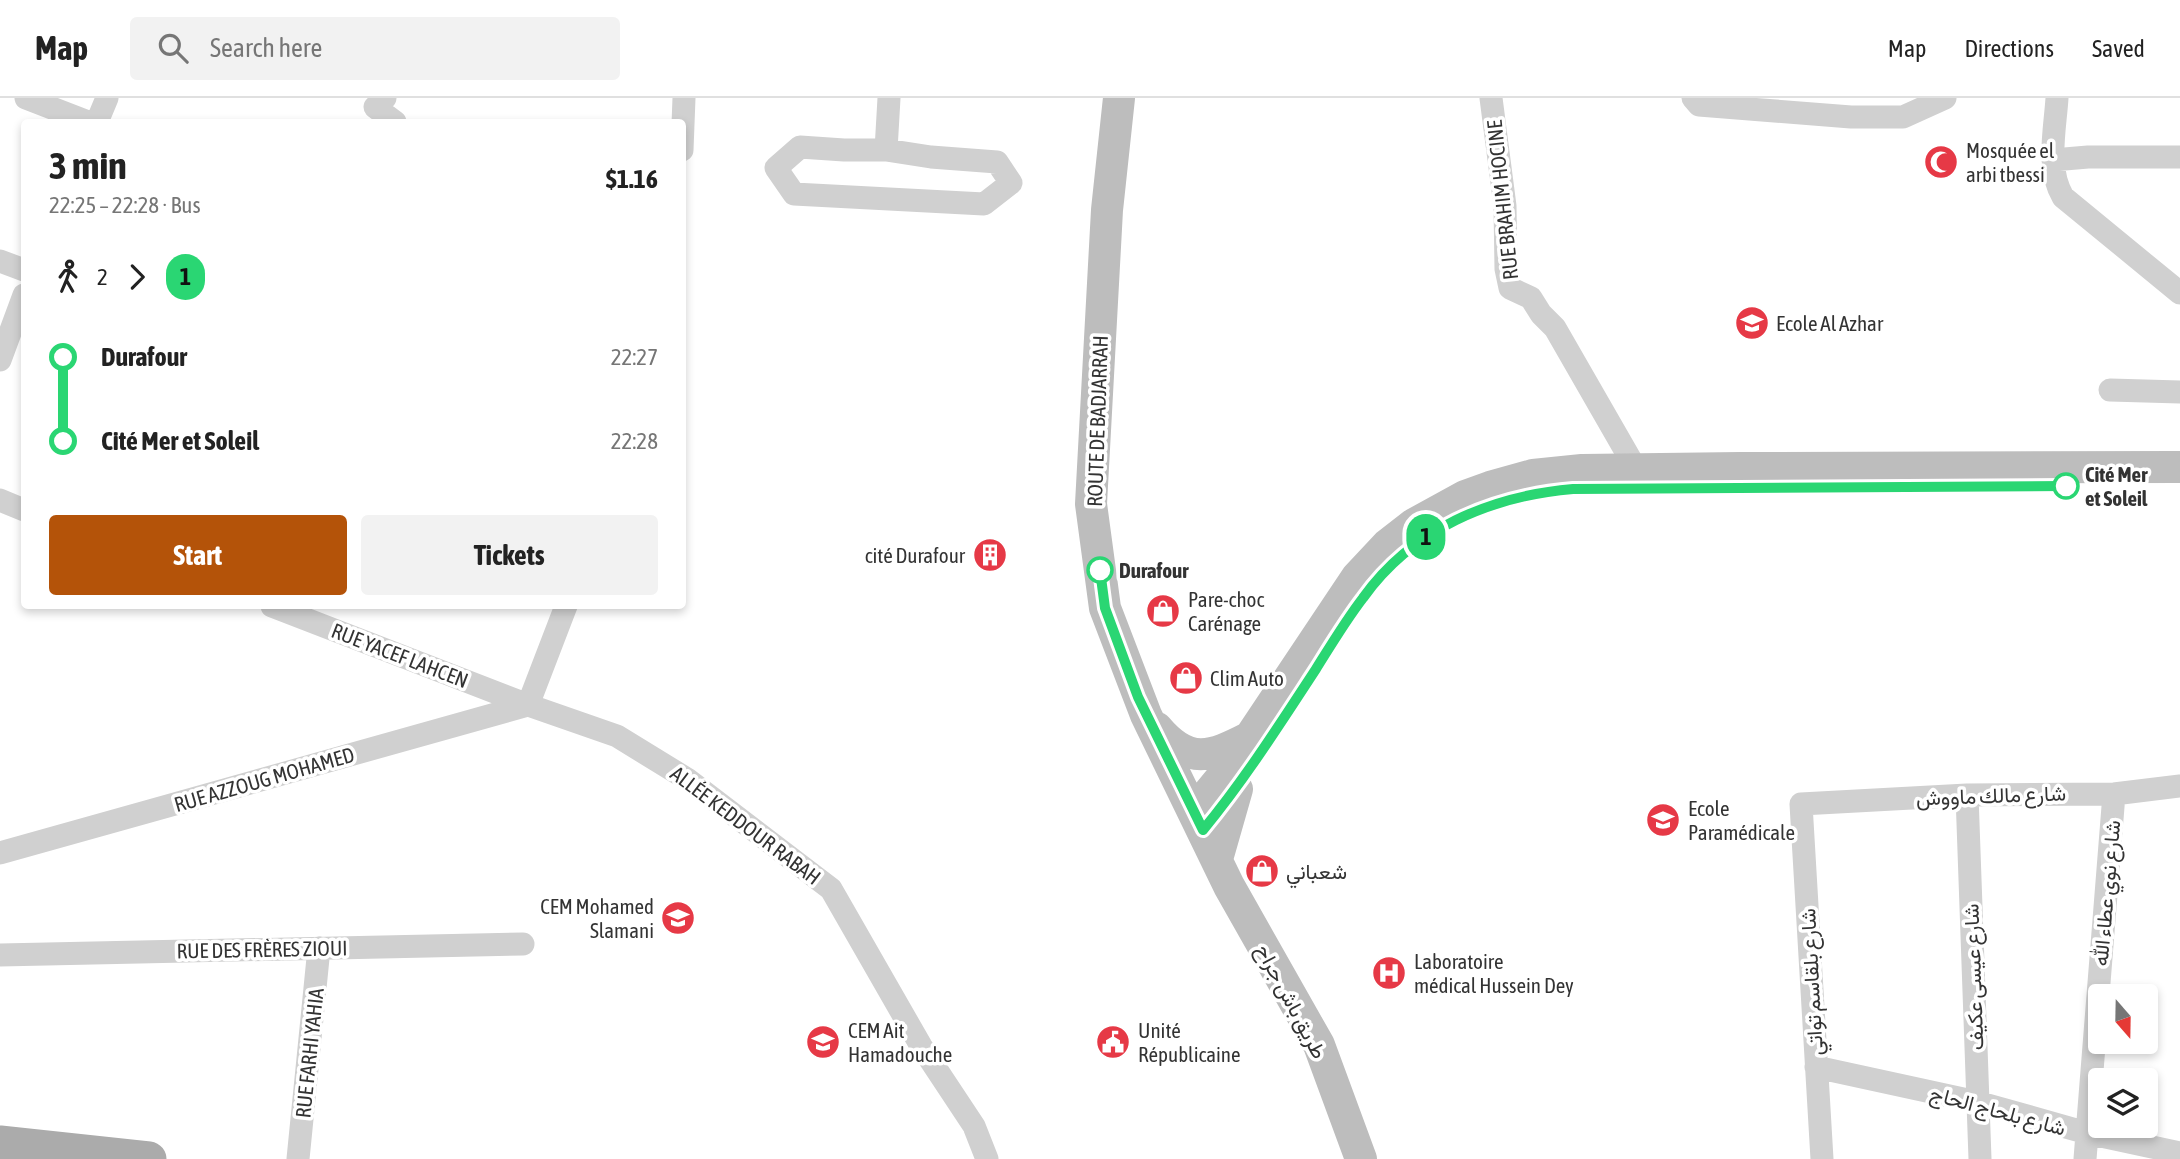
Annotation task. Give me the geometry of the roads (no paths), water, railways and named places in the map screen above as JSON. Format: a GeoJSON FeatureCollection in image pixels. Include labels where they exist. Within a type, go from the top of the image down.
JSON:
{"type":"FeatureCollection","features":[{"type":"Feature","properties":{"kind":"main road","name":"ROUTE DE BADJARRAH"},"geometry":{"type":"LineString","coordinates":[[1119,98],[1107,210],[1091,504],[1105,608],[1146,715],[1223,872]]}},
{"type":"Feature","properties":{"kind":"main road"},"geometry":{"type":"LineString","coordinates":[[1199,820],[1214,789],[1357,577],[1387,545],[1414,524],[1465,496],[1533,475],[1582,470],[2180,467]]}},
{"type":"Feature","properties":{"kind":"main road"},"geometry":{"type":"LineString","coordinates":[[1199,820],[1237,789],[1371,588],[1392,564],[1422,539],[1455,519],[1482,508],[1544,491],[1573,489],[2180,486]]}},
{"type":"Feature","properties":{"kind":"main road"},"geometry":{"type":"LineString","coordinates":[[1146,715],[1169,743],[1191,754],[1220,752],[1250,737]]}},
{"type":"Feature","properties":{"kind":"main road"},"geometry":{"type":"LineString","coordinates":[[1223,872],[1237,789]]}},
{"type":"Feature","properties":{"kind":"main road","name":"طريق باش جراح"},"geometry":{"type":"LineString","coordinates":[[1223,872],[1319,1045],[1361,1159]]}},
{"type":"Feature","properties":{"kind":"main road"},"geometry":{"type":"LineString","coordinates":[[0,1143],[149,1159]]}},
{"type":"Feature","properties":{"kind":"street"},"geometry":{"type":"LineString","coordinates":[[26,98],[80,119]]}},
{"type":"Feature","properties":{"kind":"street"},"geometry":{"type":"LineString","coordinates":[[98,119],[107,98]]}},
{"type":"Feature","properties":{"kind":"street"},"geometry":{"type":"LineString","coordinates":[[385,98],[375,107],[391,119]]}},
{"type":"Feature","properties":{"kind":"street"},"geometry":{"type":"LineString","coordinates":[[683,119],[684,98]]}},
{"type":"Feature","properties":{"kind":"street"},"geometry":{"type":"LineString","coordinates":[[886,150],[889,98]]}},
{"type":"Feature","properties":{"kind":"street","name":"RUE BRAHIM HOCINE"},"geometry":{"type":"LineString","coordinates":[[1491,98],[1505,206],[1506,269],[1510,288],[1531,298],[1541,314],[1555,328],[1636,469]]}},
{"type":"Feature","properties":{"kind":"street"},"geometry":{"type":"LineString","coordinates":[[1693,98],[1699,105],[1852,117],[1903,117],[1945,98]]}},
{"type":"Feature","properties":{"kind":"street"},"geometry":{"type":"LineString","coordinates":[[2057,98],[2053,160],[2057,187],[2063,197],[2180,293]]}},
{"type":"Feature","properties":{"kind":"street"},"geometry":{"type":"LineString","coordinates":[[800,147],[886,150],[931,157],[998,162],[1011,183],[984,204],[794,194],[776,168],[800,147]]}},
{"type":"Feature","properties":{"kind":"street"},"geometry":{"type":"LineString","coordinates":[[2053,160],[2180,157]]}},
{"type":"Feature","properties":{"kind":"street"},"geometry":{"type":"LineString","coordinates":[[0,261],[21,269]]}},
{"type":"Feature","properties":{"kind":"street"},"geometry":{"type":"LineString","coordinates":[[0,360],[21,303]]}},
{"type":"Feature","properties":{"kind":"street"},"geometry":{"type":"LineString","coordinates":[[2110,390],[2180,391]]}},
{"type":"Feature","properties":{"kind":"street"},"geometry":{"type":"LineString","coordinates":[[0,500],[21,509]]}},
{"type":"Feature","properties":{"kind":"street","name":"RUE YACEF LAHCEN"},"geometry":{"type":"LineString","coordinates":[[280,609],[528,705]]}},
{"type":"Feature","properties":{"kind":"street"},"geometry":{"type":"LineString","coordinates":[[528,705],[565,609]]}},
{"type":"Feature","properties":{"kind":"street","name":"RUE AZZOUG MOHAMED"},"geometry":{"type":"LineString","coordinates":[[0,853],[528,705]]}},
{"type":"Feature","properties":{"kind":"street","name":"ALLÉE KEDDOUR RABAH"},"geometry":{"type":"LineString","coordinates":[[528,705],[617,736],[687,779],[831,889],[921,1046],[974,1126],[987,1159]]}},
{"type":"Feature","properties":{"kind":"street","name":"شارع مالك ماووش"},"geometry":{"type":"LineString","coordinates":[[1801,804],[1967,795],[2115,794],[2180,786]]}},
{"type":"Feature","properties":{"kind":"street","name":"شارع نوي عطاء الله"},"geometry":{"type":"LineString","coordinates":[[2085,1159],[2115,794]]}},
{"type":"Feature","properties":{"kind":"street","name":"شارع عيسى عكيف"},"geometry":{"type":"LineString","coordinates":[[1967,795],[1980,1159]]}},
{"type":"Feature","properties":{"kind":"street","name":"شارع بلقاسم تواتي"},"geometry":{"type":"LineString","coordinates":[[1801,804],[1822,1159]]}},
{"type":"Feature","properties":{"kind":"street","name":"RUE DES FRÈRES ZIOUI"},"geometry":{"type":"LineString","coordinates":[[0,954],[523,944]]}},
{"type":"Feature","properties":{"kind":"street","name":"RUE FARHI YAHIA"},"geometry":{"type":"LineString","coordinates":[[298,1159],[319,948]]}},
{"type":"Feature","properties":{"kind":"street","name":"شارع بلحاج الحاج"},"geometry":{"type":"LineString","coordinates":[[1816,1067],[1977,1101],[2087,1133],[2180,1153]]}},
{"type":"Feature","properties":{"kind":"place","name":"Mosquée el arbi tbessi"},"geometry":{"type":"Point","coordinates":[1941,162]}},
{"type":"Feature","properties":{"kind":"place","name":"Ecole Al Azhar"},"geometry":{"type":"Point","coordinates":[1752,323]}},
{"type":"Feature","properties":{"kind":"place","name":"Cité Mer et Soleil"},"geometry":{"type":"Point","coordinates":[2066,486]}},
{"type":"Feature","properties":{"kind":"place","name":"cité Durafour"},"geometry":{"type":"Point","coordinates":[990,555]}},
{"type":"Feature","properties":{"kind":"place","name":"Durafour"},"geometry":{"type":"Point","coordinates":[1100,570]}},
{"type":"Feature","properties":{"kind":"place","name":"Pare-choc Carénage"},"geometry":{"type":"Point","coordinates":[1163,611]}},
{"type":"Feature","properties":{"kind":"place","name":"Clim Auto"},"geometry":{"type":"Point","coordinates":[1186,678]}},
{"type":"Feature","properties":{"kind":"place","name":"Ecole Paramédicale"},"geometry":{"type":"Point","coordinates":[1663,820]}},
{"type":"Feature","properties":{"kind":"place","name":"شعباني"},"geometry":{"type":"Point","coordinates":[1262,871]}},
{"type":"Feature","properties":{"kind":"place","name":"CEM Mohamed Slamani"},"geometry":{"type":"Point","coordinates":[678,918]}},
{"type":"Feature","properties":{"kind":"place","name":"Laboratoire médical Hussein Dey"},"geometry":{"type":"Point","coordinates":[1389,973]}},
{"type":"Feature","properties":{"kind":"place","name":"CEM Ait Hamadouche"},"geometry":{"type":"Point","coordinates":[823,1042]}},
{"type":"Feature","properties":{"kind":"place","name":"Unité Républicaine"},"geometry":{"type":"Point","coordinates":[1113,1042]}}]}
